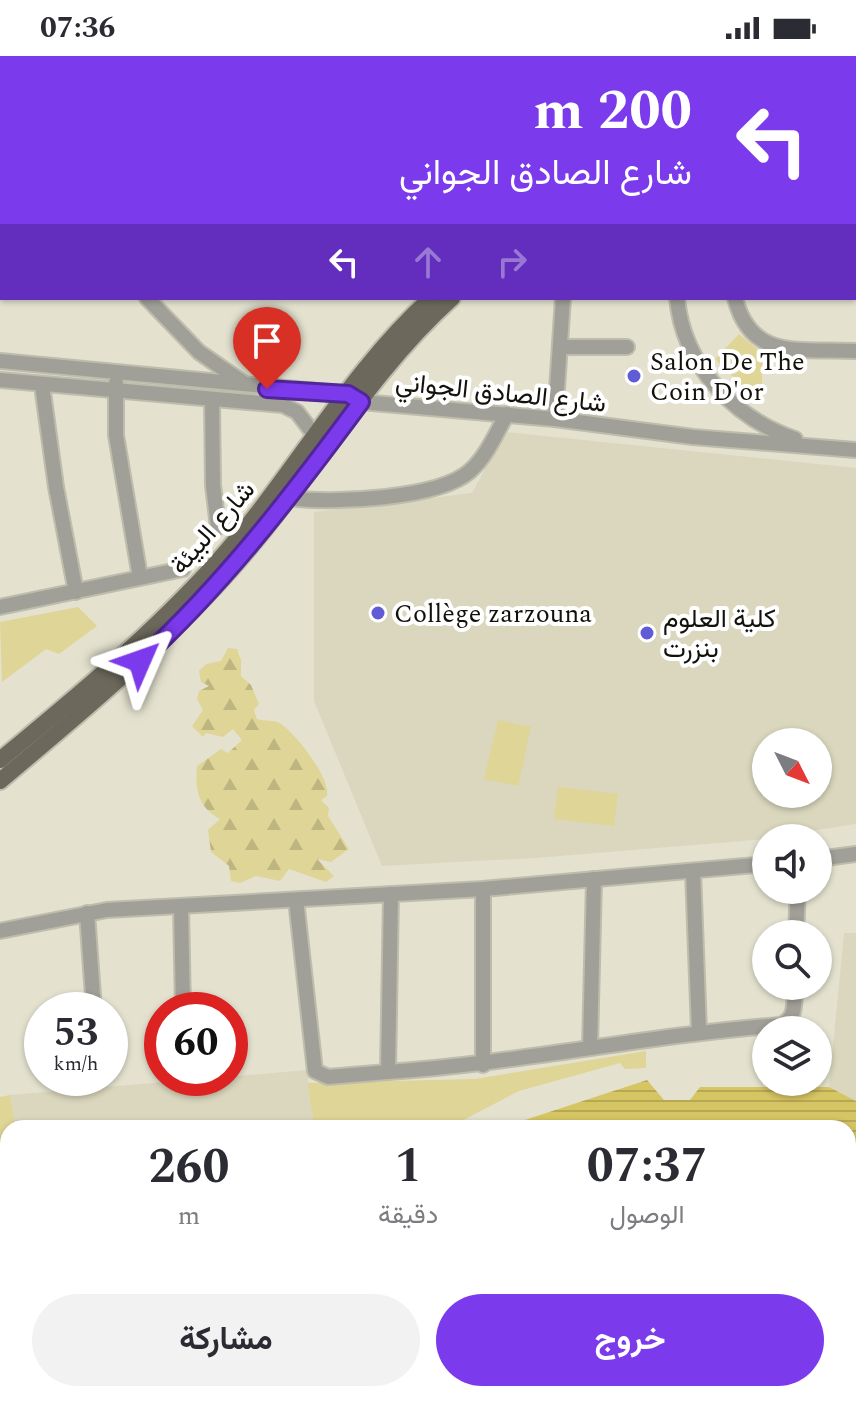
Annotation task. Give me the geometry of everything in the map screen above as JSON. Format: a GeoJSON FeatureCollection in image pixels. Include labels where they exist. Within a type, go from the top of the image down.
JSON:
{"type":"FeatureCollection","features":[{"type":"Feature","properties":{"kind":"main road","name":"شارع البيئة"},"geometry":{"type":"LineString","coordinates":[[0,781],[161,642],[229,571],[290,498],[354,398],[429,300]]}},
{"type":"Feature","properties":{"kind":"main road","name":"شارع البيئة"},"geometry":{"type":"LineString","coordinates":[[0,760],[89,686],[217,563],[316,437],[450,300]]}},
{"type":"Feature","properties":{"kind":"street"},"geometry":{"type":"LineString","coordinates":[[149,300],[199,352],[224,371],[293,409],[316,437]]}},
{"type":"Feature","properties":{"kind":"street"},"geometry":{"type":"LineString","coordinates":[[555,419],[563,300]]}},
{"type":"Feature","properties":{"kind":"street"},"geometry":{"type":"LineString","coordinates":[[677,300],[687,341],[714,385],[758,422],[778,434],[814,446]]}},
{"type":"Feature","properties":{"kind":"street"},"geometry":{"type":"LineString","coordinates":[[736,300],[741,321],[753,337],[769,346],[856,351]]}},
{"type":"Feature","properties":{"kind":"street"},"geometry":{"type":"LineString","coordinates":[[560,347],[627,347]]}},
{"type":"Feature","properties":{"kind":"street"},"geometry":{"type":"LineString","coordinates":[[190,379],[203,368],[199,352]]}},
{"type":"Feature","properties":{"kind":"street","name":"شارع الصادق الجواني"},"geometry":{"type":"LineString","coordinates":[[0,361],[190,379],[261,393],[354,398],[693,437],[856,450]]}},
{"type":"Feature","properties":{"kind":"street"},"geometry":{"type":"LineString","coordinates":[[117,372],[116,435],[140,577]]}},
{"type":"Feature","properties":{"kind":"street"},"geometry":{"type":"LineString","coordinates":[[0,380],[212,400],[261,393]]}},
{"type":"Feature","properties":{"kind":"street"},"geometry":{"type":"LineString","coordinates":[[42,385],[56,487],[76,592]]}},
{"type":"Feature","properties":{"kind":"street"},"geometry":{"type":"LineString","coordinates":[[212,400],[213,485],[218,527]]}},
{"type":"Feature","properties":{"kind":"street"},"geometry":{"type":"LineString","coordinates":[[290,498],[344,501],[452,483],[482,459],[507,414]]}},
{"type":"Feature","properties":{"kind":"street"},"geometry":{"type":"LineString","coordinates":[[0,607],[183,569]]}},
{"type":"Feature","properties":{"kind":"street"},"geometry":{"type":"LineString","coordinates":[[832,857],[853,853]]}},
{"type":"Feature","properties":{"kind":"street"},"geometry":{"type":"LineString","coordinates":[[0,931],[87,913],[483,889],[752,865]]}},
{"type":"Feature","properties":{"kind":"street"},"geometry":{"type":"LineString","coordinates":[[693,871],[699,1031]]}},
{"type":"Feature","properties":{"kind":"street"},"geometry":{"type":"LineString","coordinates":[[590,1047],[594,879]]}},
{"type":"Feature","properties":{"kind":"street"},"geometry":{"type":"LineString","coordinates":[[483,889],[483,1065]]}},
{"type":"Feature","properties":{"kind":"street"},"geometry":{"type":"LineString","coordinates":[[388,1072],[391,894]]}},
{"type":"Feature","properties":{"kind":"street"},"geometry":{"type":"LineString","coordinates":[[296,900],[315,1071],[328,1077],[483,1065],[699,1031],[781,1025],[789,1021],[793,1014],[794,1000]]}},
{"type":"Feature","properties":{"kind":"street"},"geometry":{"type":"LineString","coordinates":[[181,906],[183,992]]}},
{"type":"Feature","properties":{"kind":"street"},"geometry":{"type":"LineString","coordinates":[[87,913],[93,992]]}},
{"type":"Feature","properties":{"kind":"shaded area","name":"كلية العلوم بنزرت"},"geometry":{"type":"Polygon","coordinates":[[[505,432],[856,468],[856,824],[832,828],[832,824],[752,824],[752,840],[536,858],[382,866],[314,701],[314,512],[472,493],[505,432]]]}},
{"type":"Feature","properties":{"kind":"shaded area"},"geometry":{"type":"Polygon","coordinates":[[[844,933],[856,933],[856,1101],[832,1089],[832,1056],[844,933]]]}},
{"type":"Feature","properties":{"kind":"shaded area"},"geometry":{"type":"Polygon","coordinates":[[[307,1070],[313,1120],[15,1120],[10,1095],[128,1096],[128,1085],[144,1084],[144,1096],[248,1096],[248,1075],[307,1070]]]}},
{"type":"Feature","properties":{"kind":"shaded area"},"geometry":{"type":"Polygon","coordinates":[[[647,1080],[664,1100],[690,1100],[700,1087],[752,1087],[752,1096],[832,1096],[832,1089],[856,1101],[856,1120],[524,1120],[647,1080]]]}},
{"type":"Feature","properties":{"kind":"green space"},"geometry":{"type":"Polygon","coordinates":[[[739,334],[762,353],[762,400],[755,398],[715,359],[739,334]]]}},
{"type":"Feature","properties":{"kind":"green space"},"geometry":{"type":"Polygon","coordinates":[[[78,607],[97,626],[59,654],[46,649],[2,682],[0,622],[78,607]]]}},
{"type":"Feature","properties":{"kind":"green space"},"geometry":{"type":"Polygon","coordinates":[[[228,648],[237,649],[241,676],[251,685],[259,704],[254,710],[257,719],[276,722],[288,730],[304,747],[324,779],[327,796],[321,800],[329,808],[328,816],[349,849],[331,862],[317,859],[334,876],[326,882],[289,869],[280,881],[256,876],[240,883],[231,881],[229,866],[211,852],[208,830],[220,819],[203,804],[197,783],[197,766],[221,749],[228,753],[242,740],[233,729],[223,737],[206,733],[203,737],[192,726],[203,710],[197,699],[199,691],[209,686],[201,682],[199,671],[206,664],[221,661],[228,648]]]}},
{"type":"Feature","properties":{"kind":"green space"},"geometry":{"type":"Polygon","coordinates":[[[498,720],[531,727],[518,786],[484,779],[498,720]]]}},
{"type":"Feature","properties":{"kind":"green space"},"geometry":{"type":"Polygon","coordinates":[[[558,787],[618,794],[614,826],[554,819],[558,787]]]}},
{"type":"Feature","properties":{"kind":"green space"},"geometry":{"type":"Polygon","coordinates":[[[646,1051],[646,1068],[625,1069],[620,1063],[519,1091],[463,1120],[313,1120],[308,1083],[475,1079],[646,1051]]]}},
{"type":"Feature","properties":{"kind":"green space"},"geometry":{"type":"Polygon","coordinates":[[[10,1095],[15,1120],[0,1120],[0,1097],[10,1095]]]}},
{"type":"Feature","properties":{"kind":"place","name":"Salon De The Coin D'or"},"geometry":{"type":"Point","coordinates":[634,376]}},
{"type":"Feature","properties":{"kind":"place","name":"Collège zarzouna"},"geometry":{"type":"Point","coordinates":[378,613]}},
{"type":"Feature","properties":{"kind":"place","name":"كلية العلوم بنزرت"},"geometry":{"type":"Point","coordinates":[647,633]}},
{"type":"Feature","properties":{"kind":"route"},"geometry":{"type":"LineString","coordinates":[[140,661],[229,571],[290,498],[361,402],[348,394],[267,389]]}}]}
